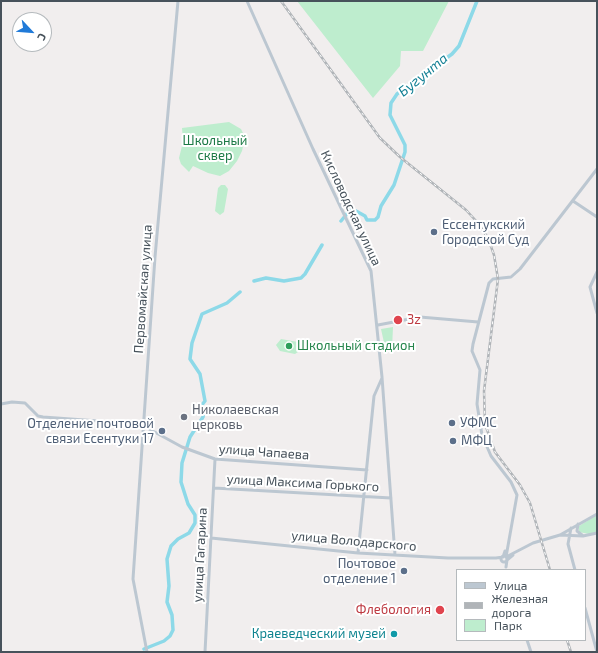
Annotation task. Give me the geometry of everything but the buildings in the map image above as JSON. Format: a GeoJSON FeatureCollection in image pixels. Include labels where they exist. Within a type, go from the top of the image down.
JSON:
{"type":"FeatureCollection","features":[{"type":"Feature","properties":{"kind":"street","name":"Первомайская улица"},"geometry":{"type":"LineString","coordinates":[[147,651],[133,579],[155,257],[178,1]]}},
{"type":"Feature","properties":{"kind":"street","name":"Кисловодская улица"},"geometry":{"type":"LineString","coordinates":[[247,1],[371,271],[378,325],[395,555]]}},
{"type":"Feature","properties":{"kind":"street"},"geometry":{"type":"LineString","coordinates":[[506,569],[505,558],[517,495],[511,482],[491,456],[480,430],[477,404],[480,370],[472,348],[489,283],[493,279],[508,278],[517,272],[597,169]]}},
{"type":"Feature","properties":{"kind":"street"},"geometry":{"type":"LineString","coordinates":[[573,200],[597,217]]}},
{"type":"Feature","properties":{"kind":"street"},"geometry":{"type":"LineString","coordinates":[[597,272],[590,287],[597,313]]}},
{"type":"Feature","properties":{"kind":"street"},"geometry":{"type":"LineString","coordinates":[[378,325],[420,317],[478,322]]}},
{"type":"Feature","properties":{"kind":"street"},"geometry":{"type":"LineString","coordinates":[[358,553],[374,396],[382,377]]}},
{"type":"Feature","properties":{"kind":"street"},"geometry":{"type":"LineString","coordinates":[[374,396],[378,393],[384,397]]}},
{"type":"Feature","properties":{"kind":"street","name":"улица Чапаева"},"geometry":{"type":"LineString","coordinates":[[1,404],[12,402],[25,404],[38,416],[42,417],[137,423],[182,447],[215,459],[367,470]]}},
{"type":"Feature","properties":{"kind":"street","name":"улица Гагарина"},"geometry":{"type":"LineString","coordinates":[[205,652],[215,459]]}},
{"type":"Feature","properties":{"kind":"street","name":"улица Максима Горького"},"geometry":{"type":"LineString","coordinates":[[214,488],[391,498]]}},
{"type":"Feature","properties":{"kind":"street"},"geometry":{"type":"LineString","coordinates":[[560,535],[597,514]]}},
{"type":"Feature","properties":{"kind":"street"},"geometry":{"type":"LineString","coordinates":[[578,524],[577,531],[583,536]]}},
{"type":"Feature","properties":{"kind":"street"},"geometry":{"type":"LineString","coordinates":[[571,528],[569,548],[575,569]]}},
{"type":"Feature","properties":{"kind":"street"},"geometry":{"type":"LineString","coordinates":[[560,535],[583,536],[597,533]]}},
{"type":"Feature","properties":{"kind":"street","name":"улица Володарского"},"geometry":{"type":"LineString","coordinates":[[211,538],[358,553],[505,558],[533,543],[560,535]]}},
{"type":"Feature","properties":{"kind":"street"},"geometry":{"type":"LineString","coordinates":[[496,558],[502,561],[506,569]]}},
{"type":"Feature","properties":{"kind":"street"},"geometry":{"type":"LineString","coordinates":[[502,561],[505,558]]}},
{"type":"Feature","properties":{"kind":"street"},"geometry":{"type":"LineString","coordinates":[[586,612],[596,652]]}},
{"type":"Feature","properties":{"kind":"street"},"geometry":{"type":"LineString","coordinates":[[527,641],[531,652]]}},
{"type":"Feature","properties":{"kind":"green space"},"geometry":{"type":"Polygon","coordinates":[[[297,1],[449,1],[423,51],[401,51],[400,66],[373,98],[297,1]]]}},
{"type":"Feature","properties":{"kind":"green space","name":"Школьный сквер"},"geometry":{"type":"Polygon","coordinates":[[[229,122],[241,129],[245,137],[242,151],[237,161],[229,171],[220,176],[208,173],[193,166],[189,172],[181,164],[179,158],[183,142],[182,128],[229,122]]]}},
{"type":"Feature","properties":{"kind":"green space"},"geometry":{"type":"Polygon","coordinates":[[[221,185],[225,185],[228,189],[224,212],[220,215],[215,211],[218,188],[221,185]]]}},
{"type":"Feature","properties":{"kind":"green space"},"geometry":{"type":"Polygon","coordinates":[[[393,327],[391,350],[385,347],[381,329],[393,327]]]}},
{"type":"Feature","properties":{"kind":"green space","name":"Школьный стадион"},"geometry":{"type":"Polygon","coordinates":[[[281,339],[298,342],[301,346],[301,350],[295,354],[280,351],[276,345],[281,339]]]}},
{"type":"Feature","properties":{"kind":"green space"},"geometry":{"type":"Polygon","coordinates":[[[597,515],[597,532],[589,534],[579,532],[579,526],[597,515]]]}},
{"type":"Feature","properties":{"kind":"waterway","name":"Бугунта"},"geometry":{"type":"LineString","coordinates":[[341,221],[350,210],[356,211],[365,216],[367,220],[375,220],[378,217],[381,206],[394,185],[405,152],[405,145],[390,115],[391,103],[397,94],[452,54],[459,46],[477,1]]}},
{"type":"Feature","properties":{"kind":"waterway","name":"Бугунта"},"geometry":{"type":"LineString","coordinates":[[254,281],[266,278],[284,281],[301,278],[305,274],[322,245]]}},
{"type":"Feature","properties":{"kind":"waterway","name":"Бугунта"},"geometry":{"type":"LineString","coordinates":[[144,649],[164,641],[170,636],[173,630],[172,615],[167,602],[169,586],[167,559],[171,546],[178,539],[189,533],[195,523],[195,515],[188,504],[181,482],[182,463],[190,437],[203,417],[204,409],[201,406],[205,401],[200,374],[190,359],[192,343],[202,314],[227,303],[240,292]]}},
{"type":"Feature","properties":{"kind":"railway"},"geometry":{"type":"LineString","coordinates":[[281,1],[380,138],[400,157],[466,210],[478,223],[488,238],[494,255],[498,279],[484,391],[485,424],[495,452],[520,485],[530,503],[550,569]]}},
{"type":"Feature","properties":{"kind":"railway"},"geometry":{"type":"LineString","coordinates":[[567,641],[571,652]]}},
{"type":"Feature","properties":{"kind":"place","name":"Ессентукский Городской Суд"},"geometry":{"type":"Point","coordinates":[434,232]}},
{"type":"Feature","properties":{"kind":"place","name":"3z"},"geometry":{"type":"Point","coordinates":[398,320]}},
{"type":"Feature","properties":{"kind":"place","name":"Школьный стадион"},"geometry":{"type":"Point","coordinates":[289,346]}},
{"type":"Feature","properties":{"kind":"place","name":"Николаевская церковь"},"geometry":{"type":"Point","coordinates":[184,417]}},
{"type":"Feature","properties":{"kind":"place","name":"УФМС"},"geometry":{"type":"Point","coordinates":[452,423]}},
{"type":"Feature","properties":{"kind":"place","name":"Отделение почтовой связи Есентуки 17"},"geometry":{"type":"Point","coordinates":[162,431]}},
{"type":"Feature","properties":{"kind":"place","name":"МФЦ"},"geometry":{"type":"Point","coordinates":[453,441]}},
{"type":"Feature","properties":{"kind":"place","name":"Почтовое отделение 1"},"geometry":{"type":"Point","coordinates":[404,571]}},
{"type":"Feature","properties":{"kind":"place","name":"Флебология"},"geometry":{"type":"Point","coordinates":[440,610]}},
{"type":"Feature","properties":{"kind":"place","name":"Краеведческий музей"},"geometry":{"type":"Point","coordinates":[394,634]}}]}
